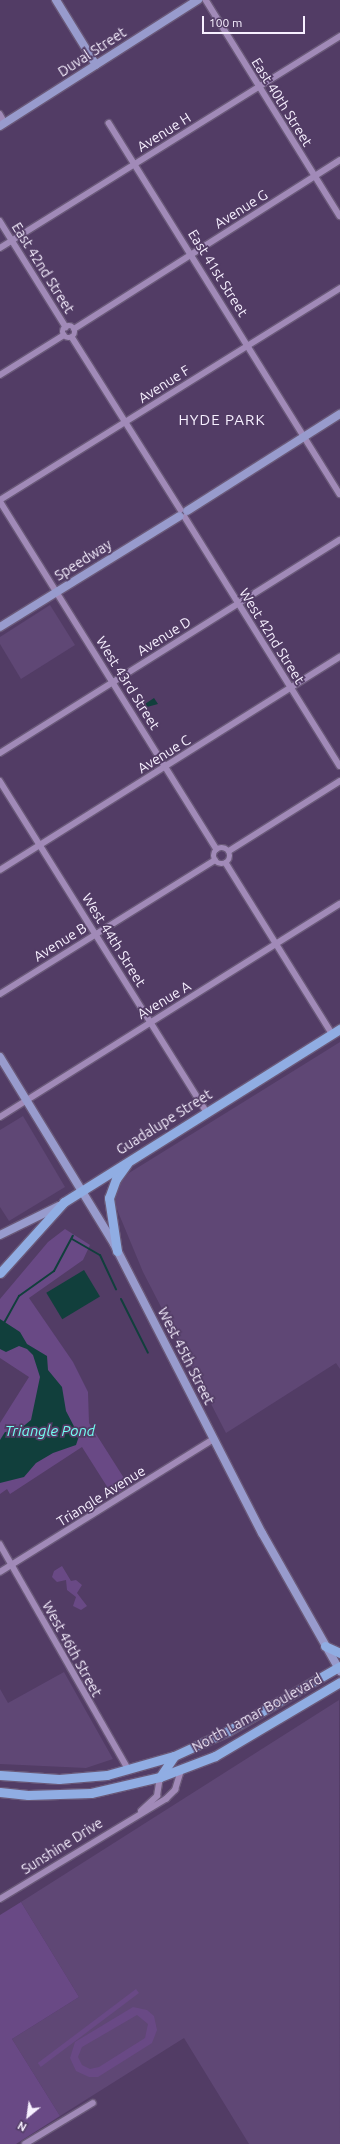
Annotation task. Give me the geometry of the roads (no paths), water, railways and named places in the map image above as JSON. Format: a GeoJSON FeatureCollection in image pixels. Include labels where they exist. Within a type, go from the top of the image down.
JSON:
{"type":"FeatureCollection","features":[{"type":"Feature","properties":{"kind":"main road","name":"Guadalupe Street"},"geometry":{"type":"LineString","coordinates":[[59,1206],[132,1158],[336,1031]]}},
{"type":"Feature","properties":{"kind":"main road"},"geometry":{"type":"LineString","coordinates":[[117,1251],[109,1198],[116,1179],[132,1158]]}},
{"type":"Feature","properties":{"kind":"main road"},"geometry":{"type":"LineString","coordinates":[[0,1273],[59,1206]]}},
{"type":"Feature","properties":{"kind":"main road"},"geometry":{"type":"LineString","coordinates":[[325,1646],[340,1652]]}},
{"type":"Feature","properties":{"kind":"main road","name":"North Lamar Boulevard"},"geometry":{"type":"LineString","coordinates":[[0,1775],[48,1778],[126,1768],[174,1756],[228,1731],[339,1668]]}},
{"type":"Feature","properties":{"kind":"main road","name":"North Lamar Boulevard"},"geometry":{"type":"LineString","coordinates":[[0,1792],[47,1795],[91,1792],[160,1777],[215,1756],[340,1682]]}},
{"type":"Feature","properties":{"kind":"main road"},"geometry":{"type":"LineString","coordinates":[[160,1777],[174,1756]]}},
{"type":"Feature","properties":{"kind":"main road"},"geometry":{"type":"LineString","coordinates":[[47,1795],[48,1778]]}},
{"type":"Feature","properties":{"kind":"street"},"geometry":{"type":"LineString","coordinates":[[56,0],[96,65]]}},
{"type":"Feature","properties":{"kind":"street","name":"East 40th Street"},"geometry":{"type":"LineString","coordinates":[[206,0],[258,87],[340,216]]}},
{"type":"Feature","properties":{"kind":"street","name":"Duval Street"},"geometry":{"type":"LineString","coordinates":[[3,124],[194,1]]}},
{"type":"Feature","properties":{"kind":"street","name":"Avenue H"},"geometry":{"type":"LineString","coordinates":[[0,248],[340,36]]}},
{"type":"Feature","properties":{"kind":"street"},"geometry":{"type":"LineString","coordinates":[[0,114],[3,124]]}},
{"type":"Feature","properties":{"kind":"street","name":"East 41st Street"},"geometry":{"type":"LineString","coordinates":[[109,123],[340,494]]}},
{"type":"Feature","properties":{"kind":"street","name":"Avenue G"},"geometry":{"type":"LineString","coordinates":[[74,329],[340,160]]}},
{"type":"Feature","properties":{"kind":"street","name":"East 42nd Street"},"geometry":{"type":"LineString","coordinates":[[0,221],[66,327]]}},
{"type":"Feature","properties":{"kind":"street","name":"Avenue F"},"geometry":{"type":"LineString","coordinates":[[0,501],[340,288]]}},
{"type":"Feature","properties":{"kind":"street"},"geometry":{"type":"LineString","coordinates":[[0,375],[64,335],[66,327],[74,329],[72,337]]}},
{"type":"Feature","properties":{"kind":"street"},"geometry":{"type":"LineString","coordinates":[[64,335],[72,337],[183,513]]}},
{"type":"Feature","properties":{"kind":"street","name":"Speedway"},"geometry":{"type":"LineString","coordinates":[[0,627],[340,414]]}},
{"type":"Feature","properties":{"kind":"street","name":"West 43rd Street"},"geometry":{"type":"LineString","coordinates":[[0,501],[217,849]]}},
{"type":"Feature","properties":{"kind":"street","name":"West 42nd Street"},"geometry":{"type":"LineString","coordinates":[[183,513],[238,604],[340,766]]}},
{"type":"Feature","properties":{"kind":"street","name":"Avenue D"},"geometry":{"type":"LineString","coordinates":[[0,753],[340,540]]}},
{"type":"Feature","properties":{"kind":"street","name":"Avenue C"},"geometry":{"type":"LineString","coordinates":[[0,870],[340,658]]}},
{"type":"Feature","properties":{"kind":"street","name":"West 44th Street"},"geometry":{"type":"LineString","coordinates":[[0,781],[207,1112]]}},
{"type":"Feature","properties":{"kind":"street"},"geometry":{"type":"LineString","coordinates":[[336,1031],[277,945],[226,863],[215,860],[217,849],[229,851],[340,781]]}},
{"type":"Feature","properties":{"kind":"street"},"geometry":{"type":"LineString","coordinates":[[226,863],[229,851]]}},
{"type":"Feature","properties":{"kind":"street","name":"Avenue B"},"geometry":{"type":"LineString","coordinates":[[0,994],[215,860]]}},
{"type":"Feature","properties":{"kind":"street","name":"Avenue A"},"geometry":{"type":"LineString","coordinates":[[0,1117],[150,1022],[277,945],[340,904]]}},
{"type":"Feature","properties":{"kind":"street","name":"West 45th Street"},"geometry":{"type":"LineString","coordinates":[[0,1057],[82,1190],[117,1251],[214,1439],[325,1646],[339,1668]]}},
{"type":"Feature","properties":{"kind":"street","name":"Guadalupe Street"},"geometry":{"type":"LineString","coordinates":[[0,1235],[59,1206]]}},
{"type":"Feature","properties":{"kind":"street","name":"Triangle Avenue"},"geometry":{"type":"LineString","coordinates":[[0,1572],[214,1439]]}},
{"type":"Feature","properties":{"kind":"street","name":"West 46th Street"},"geometry":{"type":"LineString","coordinates":[[0,1544],[126,1768]]}},
{"type":"Feature","properties":{"kind":"street","name":"Sunshine Drive"},"geometry":{"type":"LineString","coordinates":[[0,1898],[172,1794],[181,1770]]}},
{"type":"Feature","properties":{"kind":"street","name":"Sunshine Drive"},"geometry":{"type":"LineString","coordinates":[[136,1815],[157,1796],[160,1777]]}},
{"type":"Feature","properties":{"kind":"street"},"geometry":{"type":"LineString","coordinates":[[25,2144],[93,2102]]}},
{"type":"Feature","properties":{"kind":"water"},"geometry":{"type":"Polygon","coordinates":[[[154,698],[158,704],[147,707],[145,704],[154,698]]]}},
{"type":"Feature","properties":{"kind":"water"},"geometry":{"type":"Polygon","coordinates":[[[84,1270],[100,1297],[62,1319],[46,1293],[84,1270]]]}},
{"type":"Feature","properties":{"kind":"water","name":"Triangle Pond"},"geometry":{"type":"Polygon","coordinates":[[[0,1319],[20,1332],[27,1344],[47,1356],[48,1370],[62,1387],[66,1411],[79,1436],[76,1445],[53,1453],[36,1463],[24,1477],[0,1483],[0,1440],[5,1432],[15,1433],[31,1420],[40,1377],[33,1355],[27,1349],[19,1346],[6,1352],[0,1349],[0,1319]]]}},
{"type":"Feature","properties":{"kind":"waterway"},"geometry":{"type":"LineString","coordinates":[[4,1323],[19,1296],[54,1271],[73,1236]]}},
{"type":"Feature","properties":{"kind":"waterway"},"geometry":{"type":"LineString","coordinates":[[72,1239],[100,1255],[116,1289]]}},
{"type":"Feature","properties":{"kind":"waterway"},"geometry":{"type":"LineString","coordinates":[[121,1299],[148,1353]]}},
{"type":"Feature","properties":{"kind":"district","name":"HYDE PARK"},"geometry":{"type":"Point","coordinates":[222,420]}}]}
